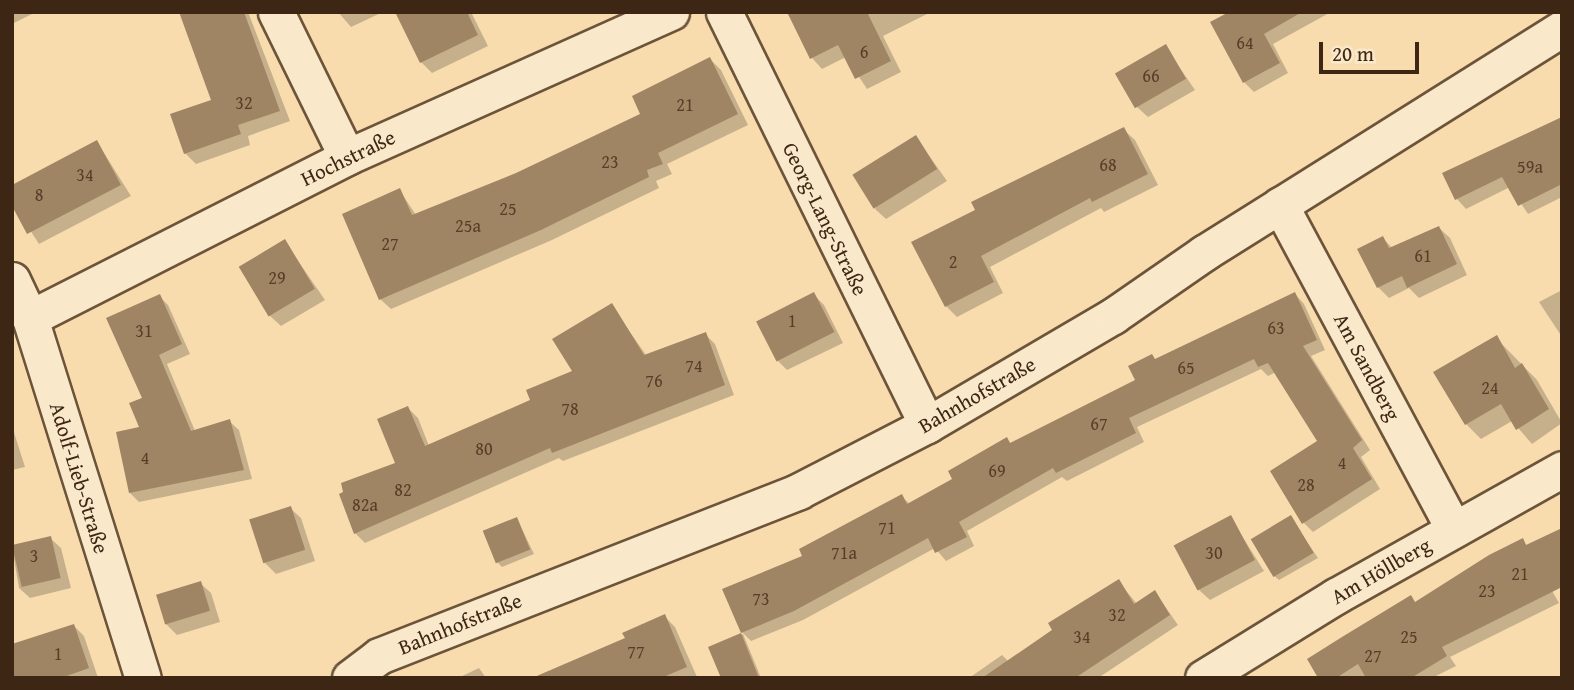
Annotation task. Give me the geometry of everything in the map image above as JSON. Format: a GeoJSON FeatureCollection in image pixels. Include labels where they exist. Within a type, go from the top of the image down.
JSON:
{"type":"FeatureCollection","features":[{"type":"Feature","properties":{"kind":"street"},"geometry":{"type":"LineString","coordinates":[[276,12],[348,157]]}},
{"type":"Feature","properties":{"kind":"street","name":"Hochstraße"},"geometry":{"type":"LineString","coordinates":[[30,317],[348,157],[671,12]]}},
{"type":"Feature","properties":{"kind":"street","name":"Georg-Lang-Straße"},"geometry":{"type":"LineString","coordinates":[[724,12],[927,425]]}},
{"type":"Feature","properties":{"kind":"street","name":"Bahnhofstraße"},"geometry":{"type":"LineString","coordinates":[[350,678],[379,656],[800,491],[927,425],[1113,316],[1280,205],[1562,28]]}},
{"type":"Feature","properties":{"kind":"street","name":"Am Sandberg"},"geometry":{"type":"LineString","coordinates":[[1280,205],[1454,529]]}},
{"type":"Feature","properties":{"kind":"street","name":"Adolf-Lieb-Straße"},"geometry":{"type":"LineString","coordinates":[[12,280],[30,317],[143,678]]}},
{"type":"Feature","properties":{"kind":"street","name":"Am Höllberg"},"geometry":{"type":"LineString","coordinates":[[1203,678],[1454,529],[1562,469]]}},
{"type":"Feature","properties":{"kind":"building"},"geometry":{"type":"Polygon","coordinates":[[[179,12],[244,12],[280,111],[238,125],[241,134],[184,154],[170,114],[211,100],[179,12]]]}},
{"type":"Feature","properties":{"kind":"building"},"geometry":{"type":"Polygon","coordinates":[[[395,12],[467,12],[478,35],[420,63],[395,12]]]}},
{"type":"Feature","properties":{"kind":"building"},"geometry":{"type":"Polygon","coordinates":[[[787,12],[867,12],[891,61],[855,79],[838,45],[810,59],[787,12]]]}},
{"type":"Feature","properties":{"kind":"building"},"geometry":{"type":"Polygon","coordinates":[[[1229,12],[1302,12],[1264,34],[1280,63],[1243,83],[1210,22],[1229,12]]]}},
{"type":"Feature","properties":{"kind":"building"},"geometry":{"type":"Polygon","coordinates":[[[1166,44],[1186,79],[1135,108],[1115,74],[1166,44]]]}},
{"type":"Feature","properties":{"kind":"building"},"geometry":{"type":"Polygon","coordinates":[[[710,57],[738,114],[658,153],[663,164],[647,170],[649,177],[541,230],[379,300],[342,214],[400,188],[412,215],[516,173],[640,114],[632,96],[710,57]]]}},
{"type":"Feature","properties":{"kind":"building"},"geometry":{"type":"Polygon","coordinates":[[[1562,117],[1562,184],[1518,206],[1502,177],[1455,200],[1442,173],[1562,117]]]}},
{"type":"Feature","properties":{"kind":"building"},"geometry":{"type":"Polygon","coordinates":[[[1124,127],[1148,174],[1092,202],[1090,198],[981,256],[994,282],[945,307],[911,242],[975,210],[971,202],[1124,127]]]}},
{"type":"Feature","properties":{"kind":"building"},"geometry":{"type":"Polygon","coordinates":[[[916,135],[937,169],[874,209],[852,175],[916,135]]]}},
{"type":"Feature","properties":{"kind":"building"},"geometry":{"type":"Polygon","coordinates":[[[97,140],[121,185],[27,234],[12,206],[12,185],[97,140]]]}},
{"type":"Feature","properties":{"kind":"building"},"geometry":{"type":"Polygon","coordinates":[[[1439,226],[1457,264],[1407,288],[1402,276],[1377,288],[1357,249],[1383,236],[1389,248],[1439,226]]]}},
{"type":"Feature","properties":{"kind":"building"},"geometry":{"type":"Polygon","coordinates":[[[285,239],[315,289],[269,317],[239,267],[285,239]]]}},
{"type":"Feature","properties":{"kind":"building"},"geometry":{"type":"Polygon","coordinates":[[[814,292],[834,332],[777,362],[756,322],[814,292]]]}},
{"type":"Feature","properties":{"kind":"building"},"geometry":{"type":"Polygon","coordinates":[[[1295,292],[1317,340],[1303,346],[1362,440],[1353,448],[1372,479],[1302,524],[1270,471],[1317,441],[1268,363],[1258,367],[1254,359],[1129,418],[1136,433],[1056,473],[1053,468],[959,522],[967,537],[935,553],[928,538],[794,611],[741,633],[722,589],[802,556],[799,549],[902,494],[907,504],[952,479],[948,471],[1007,437],[1010,443],[1135,380],[1128,366],[1152,354],[1155,359],[1295,292]]]}},
{"type":"Feature","properties":{"kind":"building"},"geometry":{"type":"Polygon","coordinates":[[[160,294],[182,344],[159,355],[191,431],[230,419],[244,470],[129,493],[116,432],[139,427],[129,403],[142,398],[106,318],[160,294]]]}},
{"type":"Feature","properties":{"kind":"building"},"geometry":{"type":"Polygon","coordinates":[[[612,303],[644,355],[706,332],[725,385],[552,453],[550,448],[354,534],[339,494],[343,492],[341,483],[395,463],[377,419],[408,406],[425,446],[530,400],[526,390],[572,371],[552,339],[612,303]]]}},
{"type":"Feature","properties":{"kind":"building"},"geometry":{"type":"Polygon","coordinates":[[[1497,335],[1515,368],[1522,363],[1549,409],[1516,430],[1501,404],[1465,425],[1433,372],[1497,335]]]}},
{"type":"Feature","properties":{"kind":"building"},"geometry":{"type":"Polygon","coordinates":[[[291,506],[305,550],[263,563],[249,520],[291,506]]]}},
{"type":"Feature","properties":{"kind":"building"},"geometry":{"type":"Polygon","coordinates":[[[1231,515],[1255,560],[1198,591],[1174,546],[1231,515]]]}},
{"type":"Feature","properties":{"kind":"building"},"geometry":{"type":"Polygon","coordinates":[[[1291,515],[1314,553],[1273,577],[1251,539],[1291,515]]]}},
{"type":"Feature","properties":{"kind":"building"},"geometry":{"type":"Polygon","coordinates":[[[517,517],[530,549],[496,563],[483,531],[517,517]]]}},
{"type":"Feature","properties":{"kind":"building"},"geometry":{"type":"Polygon","coordinates":[[[1562,528],[1562,587],[1442,647],[1447,656],[1411,678],[1366,678],[1358,664],[1336,678],[1318,678],[1307,659],[1411,595],[1415,602],[1489,555],[1523,538],[1526,545],[1562,528]]]}},
{"type":"Feature","properties":{"kind":"building"},"geometry":{"type":"Polygon","coordinates":[[[51,536],[61,578],[22,587],[12,545],[51,536]]]}},
{"type":"Feature","properties":{"kind":"building"},"geometry":{"type":"Polygon","coordinates":[[[1119,579],[1134,604],[1155,590],[1170,615],[1075,678],[982,678],[1052,630],[1048,623],[1119,579]]]}},
{"type":"Feature","properties":{"kind":"building"},"geometry":{"type":"Polygon","coordinates":[[[201,581],[210,611],[165,624],[156,595],[201,581]]]}},
{"type":"Feature","properties":{"kind":"building"},"geometry":{"type":"Polygon","coordinates":[[[665,614],[687,667],[661,678],[532,678],[625,638],[622,633],[665,614]]]}},
{"type":"Feature","properties":{"kind":"building"},"geometry":{"type":"Polygon","coordinates":[[[74,624],[89,668],[61,678],[12,678],[12,644],[74,624]]]}},
{"type":"Feature","properties":{"kind":"building"},"geometry":{"type":"Polygon","coordinates":[[[741,633],[759,678],[721,678],[708,647],[741,633]]]}}]}
